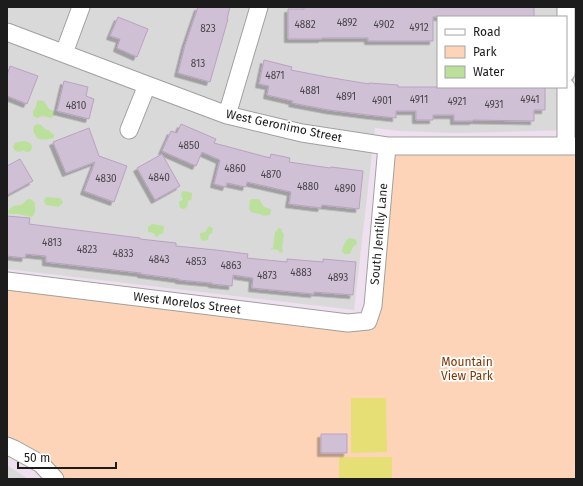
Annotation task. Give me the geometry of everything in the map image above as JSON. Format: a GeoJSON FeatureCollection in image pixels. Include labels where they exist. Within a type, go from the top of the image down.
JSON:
{"type":"FeatureCollection","features":[{"type":"Feature","properties":{"kind":"street"},"geometry":{"type":"LineString","coordinates":[[64,53],[81,7]]}},
{"type":"Feature","properties":{"kind":"street"},"geometry":{"type":"LineString","coordinates":[[227,115],[259,7]]}},
{"type":"Feature","properties":{"kind":"street","name":"West Geronimo Street"},"geometry":{"type":"LineString","coordinates":[[7,32],[227,115],[302,132],[387,146],[571,146]]}},
{"type":"Feature","properties":{"kind":"street"},"geometry":{"type":"LineString","coordinates":[[129,130],[147,86]]}},
{"type":"Feature","properties":{"kind":"street"},"geometry":{"type":"LineString","coordinates":[[566,88],[571,146]]}},
{"type":"Feature","properties":{"kind":"street","name":"South Jentilly Lane"},"geometry":{"type":"LineString","coordinates":[[368,321],[373,306],[387,146]]}},
{"type":"Feature","properties":{"kind":"street","name":"West Morelos Street"},"geometry":{"type":"LineString","coordinates":[[7,281],[348,323],[368,321]]}},
{"type":"Feature","properties":{"kind":"street"},"geometry":{"type":"LineString","coordinates":[[7,446],[41,464],[55,479]]}},
{"type":"Feature","properties":{"kind":"shaded area"},"geometry":{"type":"Polygon","coordinates":[[[7,7],[576,7],[576,130],[456,133],[399,131],[375,128],[354,310],[7,269],[7,7]]]}},
{"type":"Feature","properties":{"kind":"shaded area"},"geometry":{"type":"Polygon","coordinates":[[[351,398],[386,398],[387,452],[351,453],[351,398]]]}},
{"type":"Feature","properties":{"kind":"shaded area"},"geometry":{"type":"Polygon","coordinates":[[[339,457],[392,457],[392,479],[339,479],[339,457]]]}},
{"type":"Feature","properties":{"kind":"shaded area"},"geometry":{"type":"Polygon","coordinates":[[[7,465],[28,479],[7,479],[7,465]]]}},
{"type":"Feature","properties":{"kind":"green space","name":"Mountain View Park"},"geometry":{"type":"Polygon","coordinates":[[[387,146],[576,146],[576,479],[55,479],[7,446],[7,281],[368,321],[387,146]]]}},
{"type":"Feature","properties":{"kind":"water"},"geometry":{"type":"Polygon","coordinates":[[[37,101],[44,101],[49,109],[54,112],[54,116],[51,118],[43,116],[37,118],[33,116],[33,111],[36,107],[37,101]]]}},
{"type":"Feature","properties":{"kind":"water"},"geometry":{"type":"Polygon","coordinates":[[[37,124],[54,134],[54,138],[43,140],[37,138],[33,131],[34,126],[37,124]]]}},
{"type":"Feature","properties":{"kind":"water"},"geometry":{"type":"Polygon","coordinates":[[[22,141],[31,144],[32,148],[29,152],[24,150],[19,152],[15,151],[13,147],[15,143],[22,141]]]}},
{"type":"Feature","properties":{"kind":"water"},"geometry":{"type":"Polygon","coordinates":[[[183,191],[192,193],[191,200],[188,201],[187,206],[184,209],[180,208],[179,202],[183,199],[181,196],[183,191]]]}},
{"type":"Feature","properties":{"kind":"water"},"geometry":{"type":"Polygon","coordinates":[[[47,197],[60,198],[63,202],[59,207],[46,205],[44,201],[47,197]]]}},
{"type":"Feature","properties":{"kind":"water"},"geometry":{"type":"Polygon","coordinates":[[[28,199],[31,199],[35,203],[35,213],[32,217],[9,214],[8,211],[12,207],[23,204],[28,199]]]}},
{"type":"Feature","properties":{"kind":"water"},"geometry":{"type":"Polygon","coordinates":[[[251,199],[259,199],[264,207],[271,209],[270,215],[263,216],[251,212],[249,209],[251,199]]]}},
{"type":"Feature","properties":{"kind":"water"},"geometry":{"type":"Polygon","coordinates":[[[152,224],[164,226],[163,234],[159,234],[158,237],[155,236],[154,233],[148,232],[148,227],[152,224]]]}},
{"type":"Feature","properties":{"kind":"water"},"geometry":{"type":"Polygon","coordinates":[[[209,226],[213,228],[212,233],[209,235],[208,240],[202,241],[200,233],[205,232],[209,226]]]}},
{"type":"Feature","properties":{"kind":"water"},"geometry":{"type":"Polygon","coordinates":[[[278,228],[282,229],[284,234],[282,253],[279,252],[279,250],[271,249],[273,248],[275,232],[278,228]]]}},
{"type":"Feature","properties":{"kind":"water"},"geometry":{"type":"Polygon","coordinates":[[[349,238],[355,239],[357,244],[353,247],[350,254],[344,254],[342,251],[345,242],[349,238]]]}},
{"type":"Feature","properties":{"kind":"building"},"geometry":{"type":"Polygon","coordinates":[[[198,7],[230,7],[210,82],[178,73],[185,45],[198,7]]]}},
{"type":"Feature","properties":{"kind":"building"},"geometry":{"type":"Polygon","coordinates":[[[304,7],[534,7],[534,16],[437,16],[433,17],[433,41],[368,41],[368,38],[288,39],[288,9],[304,9],[304,7]]]}},
{"type":"Feature","properties":{"kind":"building"},"geometry":{"type":"Polygon","coordinates":[[[118,17],[148,29],[137,57],[117,48],[120,39],[110,36],[118,17]]]}},
{"type":"Feature","properties":{"kind":"building"},"geometry":{"type":"Polygon","coordinates":[[[264,60],[292,67],[291,70],[369,84],[398,85],[398,87],[545,88],[545,110],[534,110],[534,121],[454,121],[454,115],[433,115],[433,120],[416,120],[416,111],[396,111],[396,118],[329,110],[292,103],[293,101],[267,95],[269,86],[259,84],[264,60]]]}},
{"type":"Feature","properties":{"kind":"building"},"geometry":{"type":"Polygon","coordinates":[[[10,66],[38,76],[27,104],[7,96],[7,75],[10,66]]]}},
{"type":"Feature","properties":{"kind":"building"},"geometry":{"type":"Polygon","coordinates":[[[64,81],[88,87],[86,96],[94,99],[89,119],[57,111],[64,81]]]}},
{"type":"Feature","properties":{"kind":"building"},"geometry":{"type":"Polygon","coordinates":[[[181,124],[216,139],[214,143],[270,158],[271,154],[290,158],[289,162],[363,171],[359,209],[322,205],[321,208],[289,204],[291,192],[247,182],[246,187],[227,183],[226,187],[214,184],[220,160],[202,152],[196,166],[162,151],[171,131],[177,133],[181,124]]]}},
{"type":"Feature","properties":{"kind":"building"},"geometry":{"type":"Polygon","coordinates":[[[89,128],[99,156],[127,166],[114,202],[84,191],[95,162],[66,173],[53,142],[89,128]]]}},
{"type":"Feature","properties":{"kind":"building"},"geometry":{"type":"Polygon","coordinates":[[[162,154],[180,186],[155,200],[137,168],[162,154]]]}},
{"type":"Feature","properties":{"kind":"building"},"geometry":{"type":"Polygon","coordinates":[[[20,159],[33,181],[7,195],[7,166],[20,159]]]}},
{"type":"Feature","properties":{"kind":"building"},"geometry":{"type":"Polygon","coordinates":[[[7,216],[30,218],[29,224],[176,243],[176,246],[248,254],[247,258],[287,262],[287,259],[323,262],[323,259],[356,262],[353,295],[314,292],[314,294],[252,288],[253,278],[233,275],[232,286],[179,280],[141,273],[46,262],[46,256],[26,254],[25,258],[7,256],[7,216]]]}},
{"type":"Feature","properties":{"kind":"building"},"geometry":{"type":"Polygon","coordinates":[[[321,434],[347,434],[347,453],[321,453],[321,434]]]}}]}
